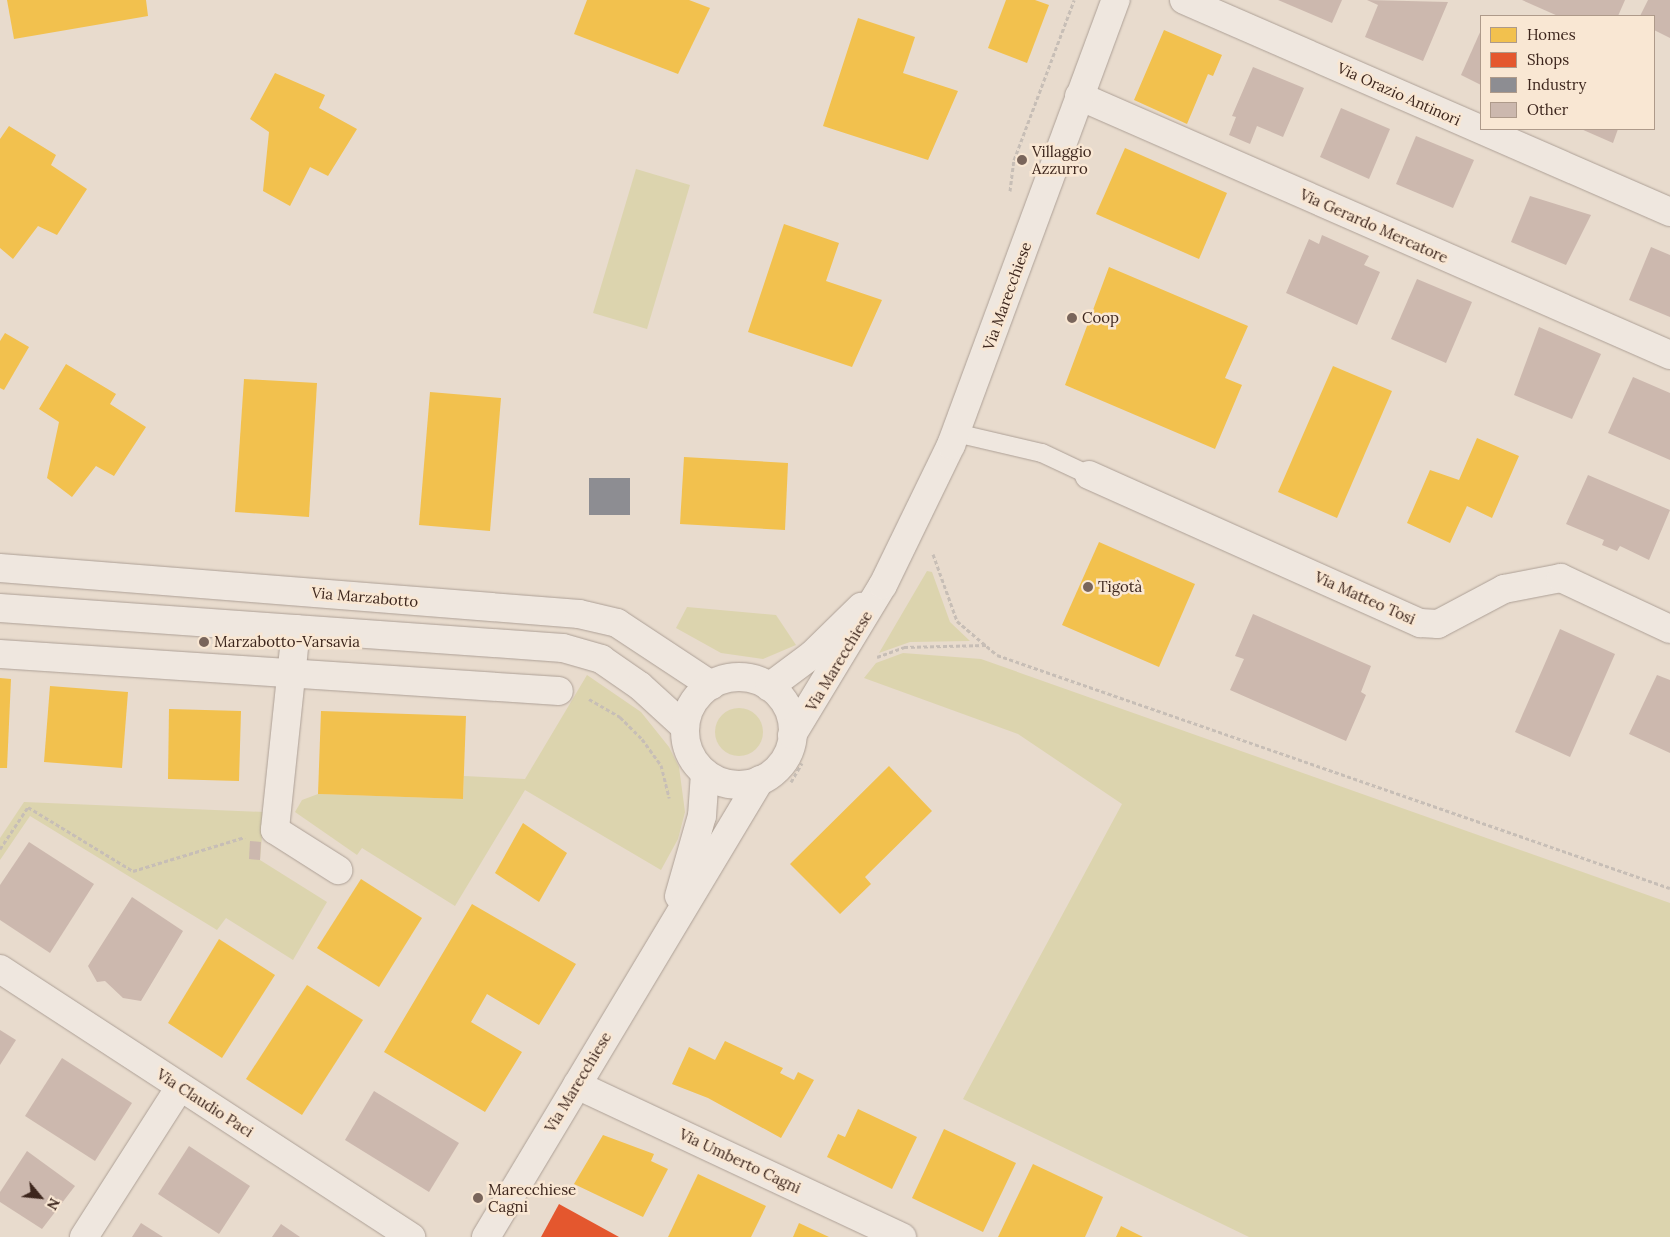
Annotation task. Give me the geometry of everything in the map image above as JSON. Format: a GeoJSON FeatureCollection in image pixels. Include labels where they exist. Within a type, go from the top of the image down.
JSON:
{"type":"FeatureCollection","features":[{"type":"Feature","properties":{"kind":"street","name":"Via Marecchiese"},"geometry":{"type":"LineString","coordinates":[[792,735],[883,585],[956,432],[1116,0]]}},
{"type":"Feature","properties":{"kind":"street","name":"Via Orazio Antinori"},"geometry":{"type":"LineString","coordinates":[[1184,0],[1480,129]]}},
{"type":"Feature","properties":{"kind":"street","name":"Via Gerardo Mercatore"},"geometry":{"type":"LineString","coordinates":[[1079,96],[1670,355]]}},
{"type":"Feature","properties":{"kind":"street","name":"Via Orazio Antinori"},"geometry":{"type":"LineString","coordinates":[[1482,130],[1670,212]]}},
{"type":"Feature","properties":{"kind":"street","name":"Via Matteo Tosi"},"geometry":{"type":"LineString","coordinates":[[1089,475],[1420,623],[1438,624],[1504,589],[1561,578],[1670,629]]}},
{"type":"Feature","properties":{"kind":"street","name":"Via Marzabotto"},"geometry":{"type":"LineString","coordinates":[[0,568],[579,614],[617,623],[711,685]]}},
{"type":"Feature","properties":{"kind":"street","name":"Via Marecchiese"},"geometry":{"type":"LineString","coordinates":[[769,687],[812,655],[883,585]]}},
{"type":"Feature","properties":{"kind":"street"},"geometry":{"type":"LineString","coordinates":[[0,608],[563,648],[601,659],[640,686],[685,727]]}},
{"type":"Feature","properties":{"kind":"street"},"geometry":{"type":"LineString","coordinates":[[296,629],[275,830],[338,870]]}},
{"type":"Feature","properties":{"kind":"street"},"geometry":{"type":"LineString","coordinates":[[0,654],[292,675],[559,691]]}},
{"type":"Feature","properties":{"kind":"street"},"geometry":{"type":"LineString","coordinates":[[739,677],[769,687],[789,710],[792,735],[782,763],[760,780],[735,785],[705,774],[690,754],[685,727],[691,706],[711,685],[739,677]]}},
{"type":"Feature","properties":{"kind":"street","name":"Via Marecchiese"},"geometry":{"type":"LineString","coordinates":[[670,927],[702,816],[705,774]]}},
{"type":"Feature","properties":{"kind":"street","name":"Via Marecchiese"},"geometry":{"type":"LineString","coordinates":[[486,1237],[670,927],[760,780]]}},
{"type":"Feature","properties":{"kind":"street","name":"Via Claudio Paci"},"geometry":{"type":"LineString","coordinates":[[0,969],[411,1237]]}},
{"type":"Feature","properties":{"kind":"street","name":"Via Umberto Cagni"},"geometry":{"type":"LineString","coordinates":[[577,1085],[902,1237]]}},
{"type":"Feature","properties":{"kind":"street"},"geometry":{"type":"LineString","coordinates":[[84,1237],[180,1087]]}},
{"type":"Feature","properties":{"kind":"lane"},"geometry":{"type":"LineString","coordinates":[[956,432],[1042,453],[1089,475]]}},
{"type":"Feature","properties":{"kind":"path"},"geometry":{"type":"LineString","coordinates":[[1010,197],[1014,160],[1074,0]]}},
{"type":"Feature","properties":{"kind":"path"},"geometry":{"type":"LineString","coordinates":[[931,548],[957,621],[997,655],[1670,888]]}},
{"type":"Feature","properties":{"kind":"path"},"geometry":{"type":"LineString","coordinates":[[873,659],[904,647],[986,645]]}},
{"type":"Feature","properties":{"kind":"path"},"geometry":{"type":"LineString","coordinates":[[559,691],[594,701],[642,739],[661,765],[670,798]]}},
{"type":"Feature","properties":{"kind":"path"},"geometry":{"type":"LineString","coordinates":[[0,849],[28,807],[133,871],[253,835]]}},
{"type":"Feature","properties":{"kind":"shaded area"},"geometry":{"type":"Polygon","coordinates":[[[636,169],[690,185],[647,329],[593,313],[636,169]]]}},
{"type":"Feature","properties":{"kind":"shaded area"},"geometry":{"type":"Polygon","coordinates":[[[927,571],[932,572],[950,622],[970,641],[910,642],[879,653],[927,571]]]}},
{"type":"Feature","properties":{"kind":"shaded area"},"geometry":{"type":"Polygon","coordinates":[[[687,607],[776,615],[796,645],[763,659],[721,653],[676,628],[687,607]]]}},
{"type":"Feature","properties":{"kind":"shaded area"},"geometry":{"type":"Polygon","coordinates":[[[903,653],[981,659],[1670,903],[1670,1237],[1249,1237],[963,1099],[1122,804],[1018,734],[864,678],[876,663],[903,653]]]}},
{"type":"Feature","properties":{"kind":"shaded area"},"geometry":{"type":"Polygon","coordinates":[[[587,675],[641,712],[669,747],[679,767],[685,812],[678,839],[661,870],[525,790],[455,906],[362,848],[357,855],[295,812],[302,800],[318,794],[463,799],[464,776],[525,779],[587,675]]]}},
{"type":"Feature","properties":{"kind":"shaded area"},"geometry":{"type":"Polygon","coordinates":[[[734,708],[744,708],[753,712],[759,718],[762,723],[762,741],[753,752],[744,756],[734,756],[725,752],[719,746],[715,737],[715,727],[719,718],[725,712],[734,708]]]}},
{"type":"Feature","properties":{"kind":"shaded area"},"geometry":{"type":"Polygon","coordinates":[[[24,802],[264,812],[260,860],[327,902],[293,960],[226,918],[217,930],[30,816],[0,860],[0,838],[24,802]]]}},
{"type":"Feature","properties":{"kind":"building: Homes"},"geometry":{"type":"Polygon","coordinates":[[[7,0],[146,0],[148,16],[14,39],[7,0]]]}},
{"type":"Feature","properties":{"kind":"building: Homes"},"geometry":{"type":"Polygon","coordinates":[[[587,0],[689,0],[710,8],[678,74],[574,34],[587,0]]]}},
{"type":"Feature","properties":{"kind":"building: Homes"},"geometry":{"type":"Polygon","coordinates":[[[1006,0],[1035,0],[1049,5],[1027,63],[988,48],[1006,0]]]}},
{"type":"Feature","properties":{"kind":"building: Homes"},"geometry":{"type":"Polygon","coordinates":[[[858,18],[915,37],[903,73],[958,91],[928,160],[823,126],[858,18]]]}},
{"type":"Feature","properties":{"kind":"building: Homes"},"geometry":{"type":"Polygon","coordinates":[[[1164,30],[1222,55],[1213,76],[1208,74],[1187,124],[1134,100],[1164,30]]]}},
{"type":"Feature","properties":{"kind":"building: Homes"},"geometry":{"type":"Polygon","coordinates":[[[275,73],[325,95],[319,108],[357,129],[328,176],[310,167],[290,206],[263,191],[269,132],[250,119],[275,73]]]}},
{"type":"Feature","properties":{"kind":"building: Homes"},"geometry":{"type":"Polygon","coordinates":[[[9,126],[56,155],[51,165],[87,189],[57,235],[38,226],[13,259],[0,248],[0,139],[9,126]]]}},
{"type":"Feature","properties":{"kind":"building: Homes"},"geometry":{"type":"Polygon","coordinates":[[[1125,148],[1227,193],[1199,259],[1096,214],[1125,148]]]}},
{"type":"Feature","properties":{"kind":"building: Homes"},"geometry":{"type":"Polygon","coordinates":[[[784,224],[839,243],[826,281],[882,300],[852,367],[748,332],[784,224]]]}},
{"type":"Feature","properties":{"kind":"building: Homes"},"geometry":{"type":"Polygon","coordinates":[[[1109,267],[1248,326],[1225,378],[1242,385],[1215,449],[1065,385],[1109,267]]]}},
{"type":"Feature","properties":{"kind":"building: Homes"},"geometry":{"type":"Polygon","coordinates":[[[5,333],[29,347],[4,390],[0,388],[0,341],[5,333]]]}},
{"type":"Feature","properties":{"kind":"building: Homes"},"geometry":{"type":"Polygon","coordinates":[[[66,364],[116,394],[110,404],[146,427],[114,476],[96,466],[72,497],[47,478],[59,422],[39,409],[66,364]]]}},
{"type":"Feature","properties":{"kind":"building: Homes"},"geometry":{"type":"Polygon","coordinates":[[[1333,366],[1392,391],[1337,518],[1278,492],[1333,366]]]}},
{"type":"Feature","properties":{"kind":"building: Homes"},"geometry":{"type":"Polygon","coordinates":[[[244,379],[317,383],[309,517],[235,512],[244,379]]]}},
{"type":"Feature","properties":{"kind":"building: Homes"},"geometry":{"type":"Polygon","coordinates":[[[430,392],[501,398],[490,531],[419,525],[430,392]]]}},
{"type":"Feature","properties":{"kind":"building: Homes"},"geometry":{"type":"Polygon","coordinates":[[[1477,438],[1519,456],[1492,518],[1467,506],[1450,543],[1407,523],[1430,470],[1459,480],[1477,438]]]}},
{"type":"Feature","properties":{"kind":"building: Homes"},"geometry":{"type":"Polygon","coordinates":[[[684,457],[788,463],[785,530],[680,524],[684,457]]]}},
{"type":"Feature","properties":{"kind":"building: Homes"},"geometry":{"type":"Polygon","coordinates":[[[1099,542],[1195,584],[1159,667],[1062,625],[1099,542]]]}},
{"type":"Feature","properties":{"kind":"building: Homes"},"geometry":{"type":"Polygon","coordinates":[[[0,678],[11,679],[7,768],[0,768],[0,678]]]}},
{"type":"Feature","properties":{"kind":"building: Homes"},"geometry":{"type":"Polygon","coordinates":[[[50,686],[128,692],[122,768],[44,762],[50,686]]]}},
{"type":"Feature","properties":{"kind":"building: Homes"},"geometry":{"type":"Polygon","coordinates":[[[169,709],[241,711],[239,781],[168,779],[169,709]]]}},
{"type":"Feature","properties":{"kind":"building: Homes"},"geometry":{"type":"Polygon","coordinates":[[[321,711],[466,716],[463,799],[318,794],[321,711]]]}},
{"type":"Feature","properties":{"kind":"building: Homes"},"geometry":{"type":"Polygon","coordinates":[[[889,766],[932,811],[865,877],[871,884],[840,914],[790,864],[889,766]]]}},
{"type":"Feature","properties":{"kind":"building: Homes"},"geometry":{"type":"Polygon","coordinates":[[[523,823],[567,853],[539,902],[495,873],[523,823]]]}},
{"type":"Feature","properties":{"kind":"building: Homes"},"geometry":{"type":"Polygon","coordinates":[[[361,879],[422,918],[379,987],[317,948],[361,879]]]}},
{"type":"Feature","properties":{"kind":"building: Homes"},"geometry":{"type":"Polygon","coordinates":[[[472,904],[576,964],[539,1025],[487,994],[471,1022],[522,1052],[485,1112],[384,1052],[472,904]]]}},
{"type":"Feature","properties":{"kind":"building: Homes"},"geometry":{"type":"Polygon","coordinates":[[[219,939],[275,975],[222,1058],[168,1023],[219,939]]]}},
{"type":"Feature","properties":{"kind":"building: Homes"},"geometry":{"type":"Polygon","coordinates":[[[307,985],[363,1020],[302,1115],[246,1079],[307,985]]]}},
{"type":"Feature","properties":{"kind":"building: Homes"},"geometry":{"type":"Polygon","coordinates":[[[725,1041],[783,1068],[780,1073],[794,1080],[798,1072],[814,1080],[781,1138],[708,1098],[672,1084],[689,1047],[715,1060],[725,1041]]]}},
{"type":"Feature","properties":{"kind":"building: Homes"},"geometry":{"type":"Polygon","coordinates":[[[858,1109],[917,1137],[892,1189],[827,1157],[838,1134],[845,1137],[858,1109]]]}},
{"type":"Feature","properties":{"kind":"building: Homes"},"geometry":{"type":"Polygon","coordinates":[[[944,1129],[1016,1163],[983,1232],[912,1198],[944,1129]]]}},
{"type":"Feature","properties":{"kind":"building: Homes"},"geometry":{"type":"Polygon","coordinates":[[[603,1135],[654,1154],[651,1161],[668,1169],[643,1217],[574,1184],[603,1135]]]}},
{"type":"Feature","properties":{"kind":"building: Homes"},"geometry":{"type":"Polygon","coordinates":[[[1033,1164],[1103,1197],[1085,1237],[998,1237],[1033,1164]]]}},
{"type":"Feature","properties":{"kind":"building: Homes"},"geometry":{"type":"Polygon","coordinates":[[[698,1174],[766,1206],[751,1237],[668,1237],[698,1174]]]}},
{"type":"Feature","properties":{"kind":"building: Homes"},"geometry":{"type":"Polygon","coordinates":[[[799,1223],[829,1237],[793,1237],[799,1223]]]}},
{"type":"Feature","properties":{"kind":"building: Homes"},"geometry":{"type":"Polygon","coordinates":[[[1121,1226],[1143,1237],[1116,1237],[1121,1226]]]}},
{"type":"Feature","properties":{"kind":"building: Shops"},"geometry":{"type":"Polygon","coordinates":[[[559,1204],[619,1237],[541,1237],[559,1204]]]}},
{"type":"Feature","properties":{"kind":"building: Industry"},"geometry":{"type":"Polygon","coordinates":[[[589,478],[630,478],[630,515],[589,515],[589,478]]]}},
{"type":"Feature","properties":{"kind":"building: Other"},"geometry":{"type":"Polygon","coordinates":[[[1278,0],[1342,0],[1332,23],[1278,0]]]}},
{"type":"Feature","properties":{"kind":"building: Other"},"geometry":{"type":"Polygon","coordinates":[[[1367,0],[1448,2],[1423,61],[1365,37],[1378,5],[1367,0]]]}},
{"type":"Feature","properties":{"kind":"building: Other"},"geometry":{"type":"Polygon","coordinates":[[[1522,0],[1625,0],[1618,15],[1556,15],[1522,0]]]}},
{"type":"Feature","properties":{"kind":"building: Other"},"geometry":{"type":"Polygon","coordinates":[[[1648,0],[1670,0],[1670,38],[1655,30],[1655,15],[1640,15],[1648,0]]]}},
{"type":"Feature","properties":{"kind":"building: Other"},"geometry":{"type":"Polygon","coordinates":[[[1480,32],[1480,84],[1461,75],[1480,32]]]}},
{"type":"Feature","properties":{"kind":"building: Other"},"geometry":{"type":"Polygon","coordinates":[[[1253,67],[1304,88],[1283,137],[1257,126],[1250,144],[1229,135],[1236,117],[1232,116],[1253,67]]]}},
{"type":"Feature","properties":{"kind":"building: Other"},"geometry":{"type":"Polygon","coordinates":[[[1341,108],[1390,129],[1369,179],[1320,157],[1341,108]]]}},
{"type":"Feature","properties":{"kind":"building: Other"},"geometry":{"type":"Polygon","coordinates":[[[1583,130],[1618,130],[1613,143],[1583,130]]]}},
{"type":"Feature","properties":{"kind":"building: Other"},"geometry":{"type":"Polygon","coordinates":[[[1416,136],[1474,160],[1453,208],[1396,184],[1416,136]]]}},
{"type":"Feature","properties":{"kind":"building: Other"},"geometry":{"type":"Polygon","coordinates":[[[1530,196],[1591,215],[1566,265],[1511,242],[1530,196]]]}},
{"type":"Feature","properties":{"kind":"building: Other"},"geometry":{"type":"Polygon","coordinates":[[[1322,235],[1369,256],[1364,265],[1380,272],[1357,325],[1286,293],[1309,239],[1319,244],[1322,235]]]}},
{"type":"Feature","properties":{"kind":"building: Other"},"geometry":{"type":"Polygon","coordinates":[[[1651,247],[1670,255],[1670,317],[1629,300],[1651,247]]]}},
{"type":"Feature","properties":{"kind":"building: Other"},"geometry":{"type":"Polygon","coordinates":[[[1417,279],[1472,302],[1446,363],[1391,339],[1417,279]]]}},
{"type":"Feature","properties":{"kind":"building: Other"},"geometry":{"type":"Polygon","coordinates":[[[1539,327],[1601,354],[1572,419],[1514,395],[1539,327]]]}},
{"type":"Feature","properties":{"kind":"building: Other"},"geometry":{"type":"Polygon","coordinates":[[[1633,377],[1670,393],[1670,460],[1608,433],[1633,377]]]}},
{"type":"Feature","properties":{"kind":"building: Other"},"geometry":{"type":"Polygon","coordinates":[[[1588,475],[1670,510],[1649,560],[1620,546],[1617,551],[1602,545],[1604,540],[1566,524],[1588,475]]]}},
{"type":"Feature","properties":{"kind":"building: Other"},"geometry":{"type":"Polygon","coordinates":[[[1253,614],[1371,666],[1361,692],[1366,695],[1346,741],[1230,690],[1244,659],[1235,656],[1253,614]]]}},
{"type":"Feature","properties":{"kind":"building: Other"},"geometry":{"type":"Polygon","coordinates":[[[1560,629],[1615,654],[1570,757],[1515,732],[1560,629]]]}},
{"type":"Feature","properties":{"kind":"building: Other"},"geometry":{"type":"Polygon","coordinates":[[[1657,675],[1670,680],[1670,753],[1629,734],[1657,675]]]}},
{"type":"Feature","properties":{"kind":"building: Other"},"geometry":{"type":"Polygon","coordinates":[[[250,841],[261,842],[260,860],[249,859],[250,841]]]}},
{"type":"Feature","properties":{"kind":"building: Other"},"geometry":{"type":"Polygon","coordinates":[[[29,842],[94,884],[50,953],[0,920],[0,885],[29,842]]]}},
{"type":"Feature","properties":{"kind":"building: Other"},"geometry":{"type":"Polygon","coordinates":[[[132,897],[183,931],[141,1001],[123,998],[105,981],[97,982],[88,966],[132,897]]]}},
{"type":"Feature","properties":{"kind":"building: Other"},"geometry":{"type":"Polygon","coordinates":[[[0,1030],[16,1040],[0,1065],[0,1030]]]}},
{"type":"Feature","properties":{"kind":"building: Other"},"geometry":{"type":"Polygon","coordinates":[[[62,1058],[132,1103],[95,1161],[25,1116],[62,1058]]]}},
{"type":"Feature","properties":{"kind":"building: Other"},"geometry":{"type":"Polygon","coordinates":[[[374,1091],[459,1143],[429,1192],[345,1140],[374,1091]]]}},
{"type":"Feature","properties":{"kind":"building: Other"},"geometry":{"type":"Polygon","coordinates":[[[189,1146],[250,1186],[219,1234],[158,1194],[189,1146]]]}},
{"type":"Feature","properties":{"kind":"building: Other"},"geometry":{"type":"Polygon","coordinates":[[[27,1151],[75,1186],[42,1229],[0,1202],[0,1192],[27,1151]]]}},
{"type":"Feature","properties":{"kind":"building: Other"},"geometry":{"type":"Polygon","coordinates":[[[141,1223],[163,1237],[132,1237],[141,1223]]]}},
{"type":"Feature","properties":{"kind":"building: Other"},"geometry":{"type":"Polygon","coordinates":[[[281,1224],[300,1237],[272,1237],[281,1224]]]}},
{"type":"Feature","properties":{"kind":"place","name":"Villaggio Azzurro"},"geometry":{"type":"Point","coordinates":[1022,160]}},
{"type":"Feature","properties":{"kind":"place","name":"Coop"},"geometry":{"type":"Point","coordinates":[1072,318]}},
{"type":"Feature","properties":{"kind":"place","name":"Tigotà"},"geometry":{"type":"Point","coordinates":[1088,587]}},
{"type":"Feature","properties":{"kind":"place","name":"Marzabotto-Varsavia"},"geometry":{"type":"Point","coordinates":[204,642]}},
{"type":"Feature","properties":{"kind":"place","name":"Marecchiese Cagni"},"geometry":{"type":"Point","coordinates":[478,1198]}}]}
